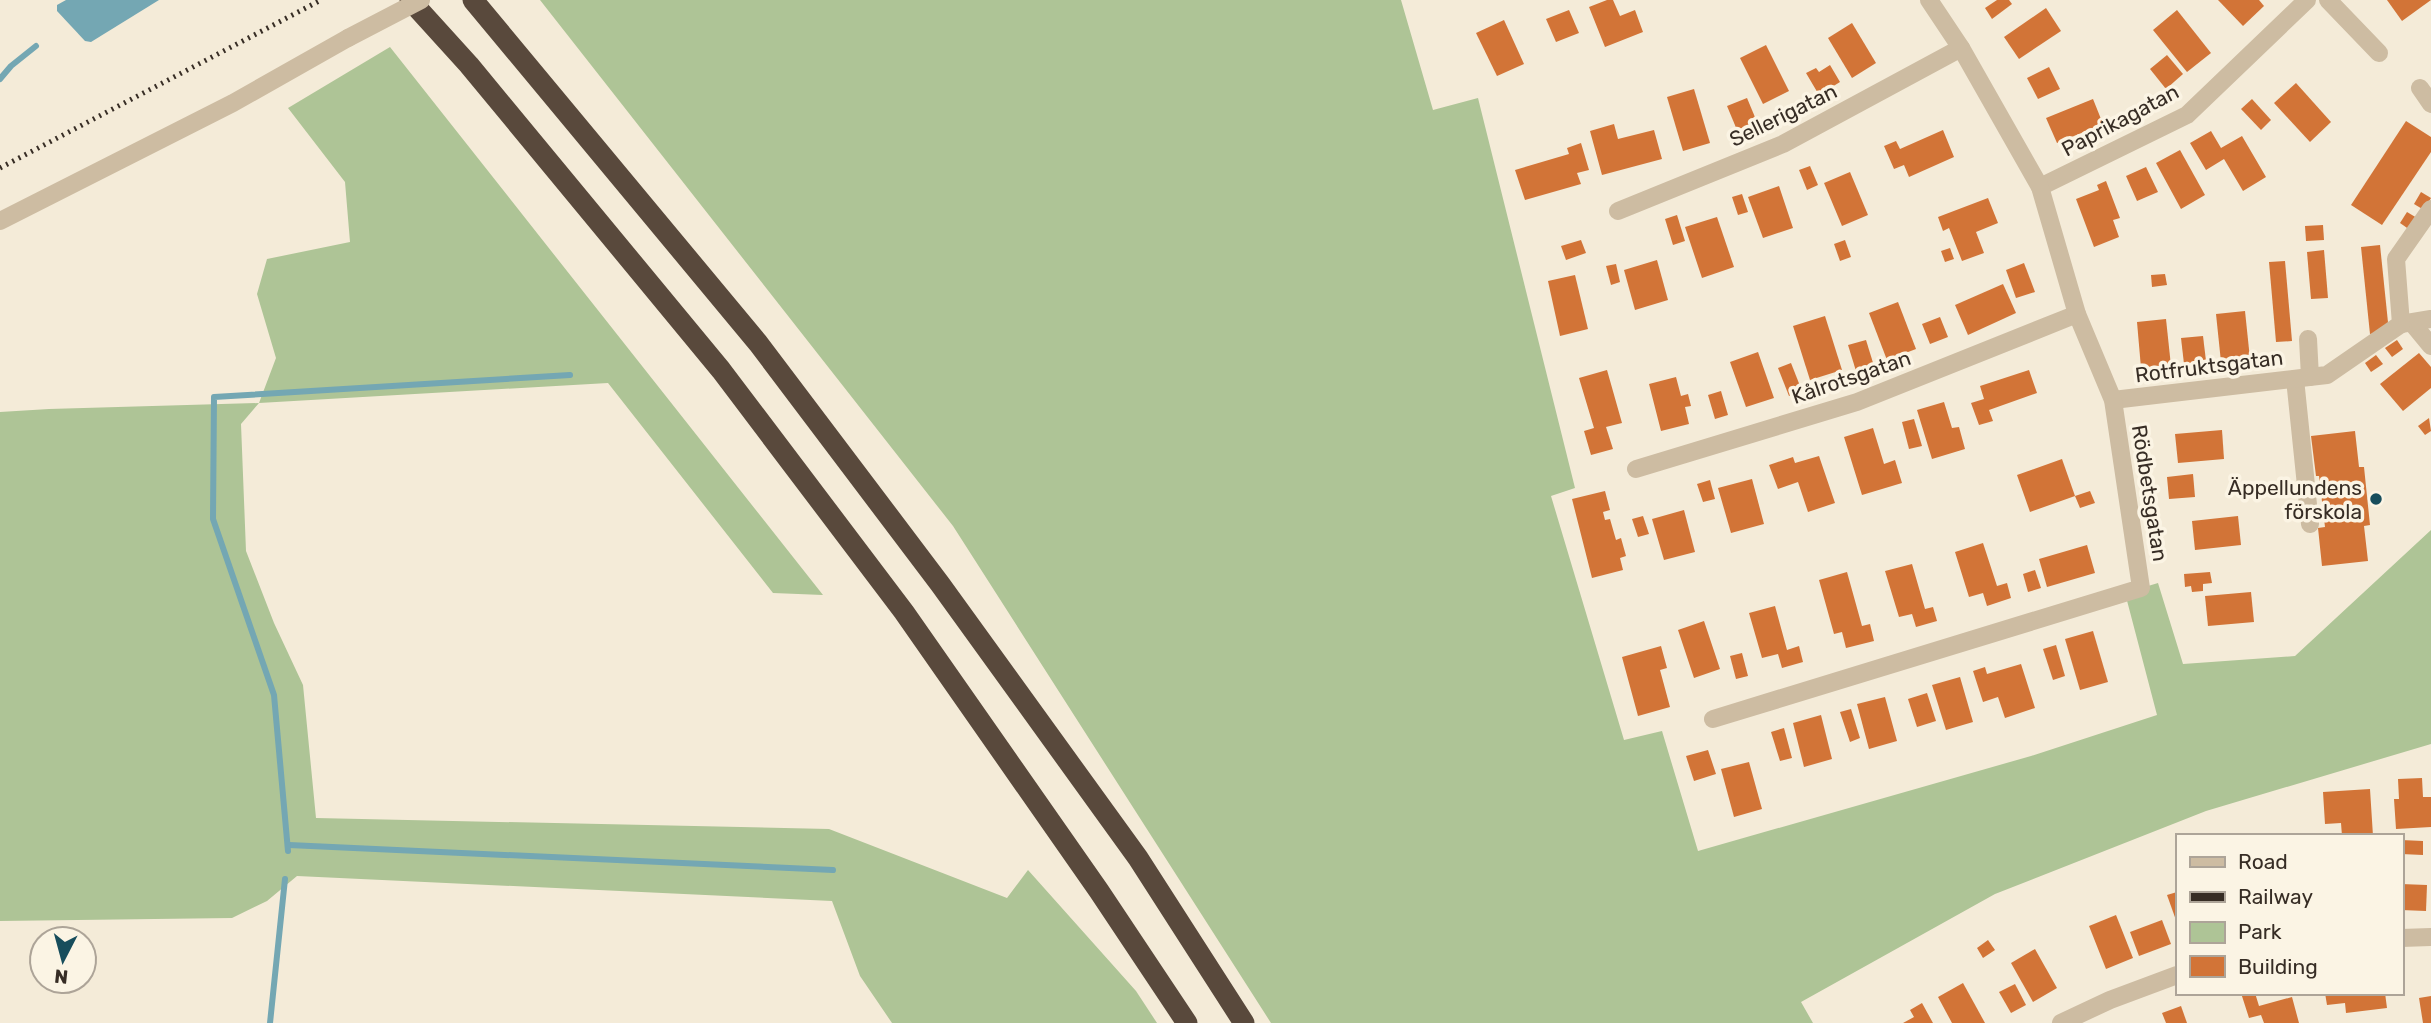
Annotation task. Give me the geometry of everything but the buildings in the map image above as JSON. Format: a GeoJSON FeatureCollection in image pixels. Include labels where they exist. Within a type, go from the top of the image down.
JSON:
{"type":"FeatureCollection","features":[{"type":"Feature","properties":{"kind":"highway"},"geometry":{"type":"LineString","coordinates":[[410,0],[469,65],[721,370],[912,623],[1099,891],[1187,1023]]}},
{"type":"Feature","properties":{"kind":"highway"},"geometry":{"type":"LineString","coordinates":[[473,0],[750,332],[800,397],[940,584],[1138,858],[1244,1023]]}},
{"type":"Feature","properties":{"kind":"street"},"geometry":{"type":"LineString","coordinates":[[0,221],[233,103],[348,37],[421,0]]}},
{"type":"Feature","properties":{"kind":"street","name":"Rödbetsgatan"},"geometry":{"type":"LineString","coordinates":[[1713,719],[2141,588],[2113,400],[2077,314],[2040,187],[1961,48],[1929,0]]}},
{"type":"Feature","properties":{"kind":"street","name":"Paprikagatan"},"geometry":{"type":"LineString","coordinates":[[2040,187],[2187,115],[2307,0]]}},
{"type":"Feature","properties":{"kind":"street"},"geometry":{"type":"LineString","coordinates":[[2328,0],[2379,53]]}},
{"type":"Feature","properties":{"kind":"street","name":"Sellerigatan"},"geometry":{"type":"LineString","coordinates":[[1619,211],[1783,144],[1961,48]]}},
{"type":"Feature","properties":{"kind":"street"},"geometry":{"type":"LineString","coordinates":[[2420,88],[2431,104]]}},
{"type":"Feature","properties":{"kind":"street"},"geometry":{"type":"LineString","coordinates":[[2431,209],[2396,259],[2406,323],[2431,346]]}},
{"type":"Feature","properties":{"kind":"street","name":"Kålrotsgatan"},"geometry":{"type":"LineString","coordinates":[[1636,468],[1857,402],[2077,314]]}},
{"type":"Feature","properties":{"kind":"street"},"geometry":{"type":"LineString","coordinates":[[2406,323],[2431,319]]}},
{"type":"Feature","properties":{"kind":"street","name":"Rotfruktsgatan"},"geometry":{"type":"LineString","coordinates":[[2113,400],[2327,375],[2360,343],[2406,323]]}},
{"type":"Feature","properties":{"kind":"street"},"geometry":{"type":"LineString","coordinates":[[2308,339],[2303,378],[2310,524]]}},
{"type":"Feature","properties":{"kind":"street"},"geometry":{"type":"LineString","coordinates":[[2403,938],[2431,937]]}},
{"type":"Feature","properties":{"kind":"street"},"geometry":{"type":"LineString","coordinates":[[2061,1023],[2110,1000],[2176,975]]}},
{"type":"Feature","properties":{"kind":"green space"},"geometry":{"type":"Polygon","coordinates":[[[540,0],[1401,0],[1433,110],[1478,98],[1575,488],[1551,496],[1624,740],[1662,731],[1698,851],[2031,756],[2157,715],[2125,593],[2158,583],[2183,664],[2295,656],[2431,530],[2431,744],[2206,811],[1995,894],[1801,1002],[1813,1023],[1271,1023],[953,526],[540,0]]]}},
{"type":"Feature","properties":{"kind":"green space"},"geometry":{"type":"Polygon","coordinates":[[[390,47],[823,595],[773,593],[608,383],[259,403],[276,358],[257,294],[267,259],[350,242],[345,182],[288,108],[390,47]]]}},
{"type":"Feature","properties":{"kind":"green space"},"geometry":{"type":"Polygon","coordinates":[[[259,403],[241,424],[246,551],[274,623],[303,685],[316,818],[829,829],[1007,898],[1028,870],[1136,991],[1157,1023],[892,1023],[860,976],[832,901],[297,876],[267,901],[232,918],[0,921],[0,412],[259,403]]]}},
{"type":"Feature","properties":{"kind":"water"},"geometry":{"type":"Polygon","coordinates":[[[66,0],[159,0],[91,42],[85,41],[57,11],[57,5],[66,0]]]}},
{"type":"Feature","properties":{"kind":"waterway"},"geometry":{"type":"LineString","coordinates":[[0,79],[11,66],[36,46]]}},
{"type":"Feature","properties":{"kind":"waterway"},"geometry":{"type":"LineString","coordinates":[[288,851],[274,695],[213,519],[214,397],[570,375]]}},
{"type":"Feature","properties":{"kind":"waterway"},"geometry":{"type":"LineString","coordinates":[[289,845],[833,870]]}},
{"type":"Feature","properties":{"kind":"waterway"},"geometry":{"type":"LineString","coordinates":[[270,1023],[285,879]]}},
{"type":"Feature","properties":{"kind":"railway"},"geometry":{"type":"LineString","coordinates":[[0,168],[321,0]]}},
{"type":"Feature","properties":{"kind":"place","name":"Äppellundens förskola"},"geometry":{"type":"Point","coordinates":[2376,499]}}]}
